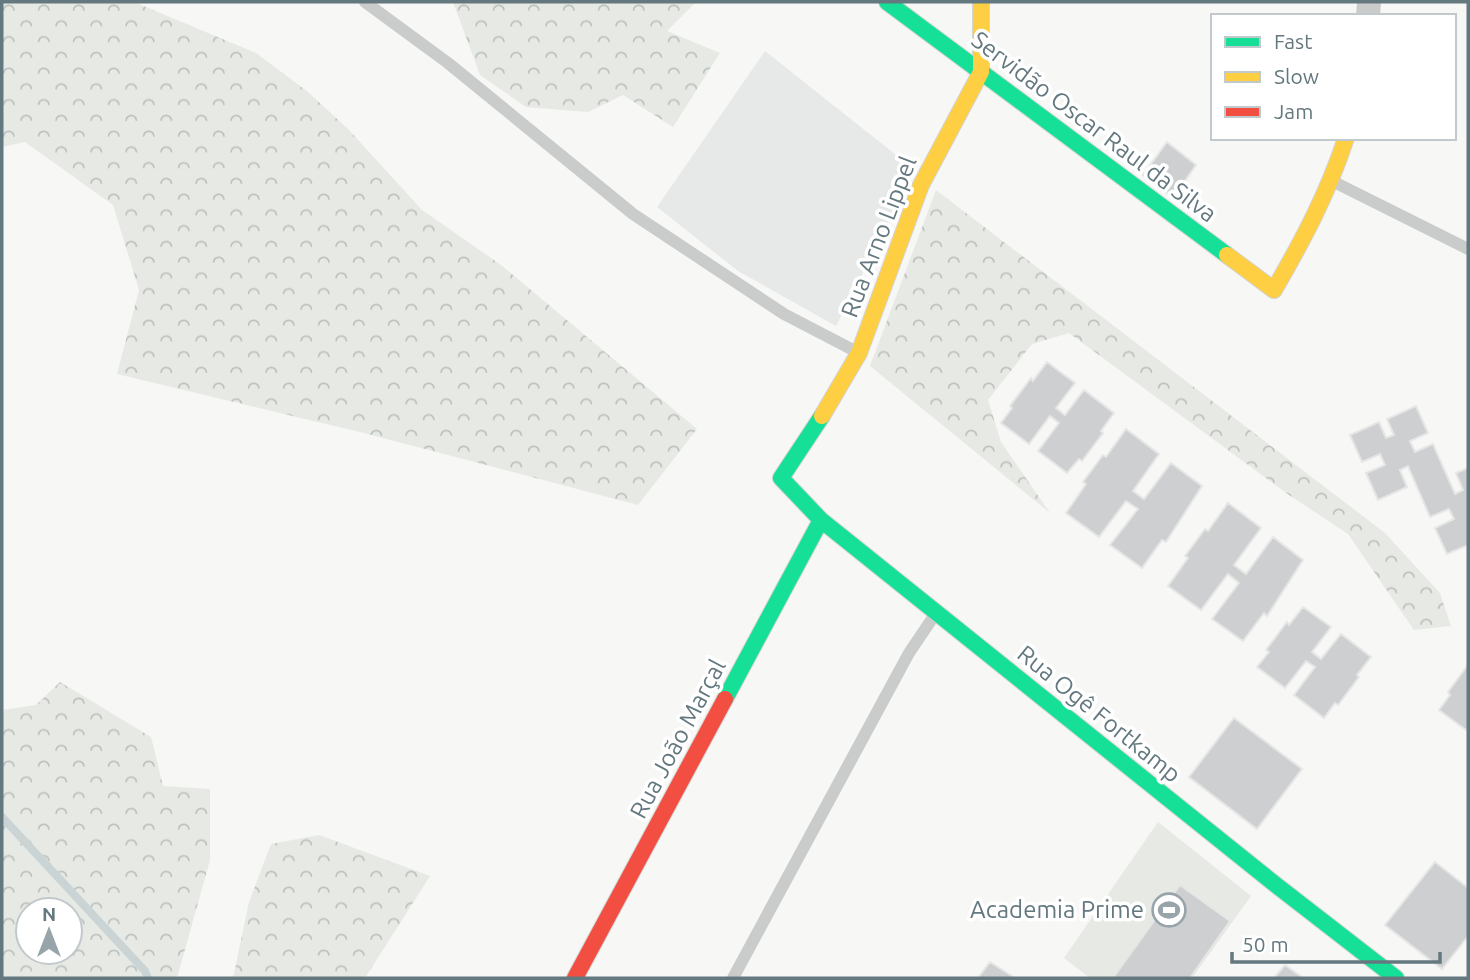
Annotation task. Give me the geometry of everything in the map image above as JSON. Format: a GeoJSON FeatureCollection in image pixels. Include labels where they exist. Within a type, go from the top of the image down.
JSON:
{"type":"FeatureCollection","features":[{"type":"Feature","properties":{"kind":"street","name":"Servidão Oscar Raul da Silva"},"geometry":{"type":"LineString","coordinates":[[887,2],[1274,289],[1303,240],[1332,181]]}},
{"type":"Feature","properties":{"kind":"street","name":"Rua Arno Lippel"},"geometry":{"type":"LineString","coordinates":[[781,478],[837,393],[859,353],[921,185],[981,72],[981,2]]}},
{"type":"Feature","properties":{"kind":"street"},"geometry":{"type":"LineString","coordinates":[[1332,181],[1345,140]]}},
{"type":"Feature","properties":{"kind":"street","name":"Rua Ogê Fortkamp"},"geometry":{"type":"LineString","coordinates":[[781,478],[821,520],[1276,886],[1396,978]]}},
{"type":"Feature","properties":{"kind":"street","name":"Rua João Marçal"},"geometry":{"type":"LineString","coordinates":[[575,978],[821,520]]}},
{"type":"Feature","properties":{"kind":"lane"},"geometry":{"type":"LineString","coordinates":[[365,2],[448,63],[633,214],[784,314],[859,353]]}},
{"type":"Feature","properties":{"kind":"lane"},"geometry":{"type":"LineString","coordinates":[[1332,181],[1468,249]]}},
{"type":"Feature","properties":{"kind":"lane"},"geometry":{"type":"LineString","coordinates":[[733,978],[909,653],[936,613]]}},
{"type":"Feature","properties":{"kind":"shaded area"},"geometry":{"type":"Polygon","coordinates":[[[765,51],[915,170],[836,326],[738,271],[657,207],[765,51]]]}},
{"type":"Feature","properties":{"kind":"green space"},"geometry":{"type":"Polygon","coordinates":[[[2,2],[134,2],[256,53],[308,92],[348,129],[422,210],[501,265],[697,429],[638,505],[364,433],[117,374],[139,290],[113,205],[25,142],[2,147],[2,2]]]}},
{"type":"Feature","properties":{"kind":"green space"},"geometry":{"type":"Polygon","coordinates":[[[453,2],[696,2],[667,31],[720,53],[673,127],[623,95],[588,112],[526,107],[480,75],[453,2]]]}},
{"type":"Feature","properties":{"kind":"green space"},"geometry":{"type":"Polygon","coordinates":[[[936,190],[1385,533],[1440,593],[1451,626],[1414,630],[1348,534],[1289,495],[1069,333],[1032,344],[988,400],[1001,442],[1050,513],[870,366],[936,190]]]}},
{"type":"Feature","properties":{"kind":"green space"},"geometry":{"type":"Polygon","coordinates":[[[60,682],[151,737],[163,786],[210,789],[210,860],[177,978],[2,978],[2,710],[36,705],[60,682]]]}},
{"type":"Feature","properties":{"kind":"green space","name":"Academia Prime"},"geometry":{"type":"Polygon","coordinates":[[[1158,822],[1251,896],[1192,978],[1090,978],[1064,958],[1158,822]]]}},
{"type":"Feature","properties":{"kind":"green space"},"geometry":{"type":"Polygon","coordinates":[[[319,835],[430,876],[365,978],[233,978],[249,902],[271,844],[319,835]]]}},
{"type":"Feature","properties":{"kind":"building"},"geometry":{"type":"Polygon","coordinates":[[[1167,142],[1196,165],[1173,198],[1143,175],[1167,142]]]}},
{"type":"Feature","properties":{"kind":"building"},"geometry":{"type":"Polygon","coordinates":[[[1047,362],[1075,383],[1056,408],[1065,415],[1084,390],[1114,413],[1082,461],[1079,459],[1067,473],[1038,451],[1059,423],[1050,416],[1029,444],[1001,423],[1031,378],[1033,381],[1047,362]]]}},
{"type":"Feature","properties":{"kind":"building"},"geometry":{"type":"Polygon","coordinates":[[[1416,406],[1428,433],[1410,441],[1415,452],[1433,444],[1455,494],[1463,490],[1456,473],[1468,468],[1468,545],[1447,554],[1435,528],[1454,519],[1449,509],[1430,517],[1408,466],[1400,470],[1407,487],[1378,500],[1366,473],[1385,465],[1380,454],[1362,462],[1350,435],[1379,422],[1386,438],[1394,435],[1387,419],[1416,406]]]}},
{"type":"Feature","properties":{"kind":"building"},"geometry":{"type":"Polygon","coordinates":[[[1126,429],[1159,454],[1133,491],[1144,499],[1171,463],[1202,486],[1166,542],[1162,540],[1142,568],[1110,545],[1138,509],[1126,501],[1099,537],[1066,513],[1086,484],[1083,482],[1103,455],[1106,457],[1126,429]]]}},
{"type":"Feature","properties":{"kind":"building"},"geometry":{"type":"Polygon","coordinates":[[[1228,503],[1261,528],[1234,565],[1246,574],[1273,537],[1303,560],[1267,616],[1264,613],[1243,641],[1212,619],[1239,583],[1228,574],[1201,610],[1168,586],[1188,558],[1185,556],[1205,529],[1208,531],[1228,503]]]}},
{"type":"Feature","properties":{"kind":"building"},"geometry":{"type":"Polygon","coordinates":[[[1303,607],[1331,627],[1312,652],[1321,659],[1341,634],[1371,657],[1338,705],[1335,703],[1324,718],[1294,695],[1315,667],[1306,661],[1285,688],[1257,667],[1287,622],[1289,625],[1303,607]]]}},
{"type":"Feature","properties":{"kind":"building"},"geometry":{"type":"Polygon","coordinates":[[[1468,665],[1466,730],[1439,710],[1450,695],[1448,692],[1468,665]]]}},
{"type":"Feature","properties":{"kind":"building"},"geometry":{"type":"Polygon","coordinates":[[[1234,718],[1302,769],[1257,829],[1189,777],[1234,718]]]}},
{"type":"Feature","properties":{"kind":"building"},"geometry":{"type":"Polygon","coordinates":[[[1435,862],[1468,888],[1468,936],[1442,969],[1385,925],[1435,862]]]}},
{"type":"Feature","properties":{"kind":"building"},"geometry":{"type":"Polygon","coordinates":[[[1180,885],[1230,921],[1190,978],[1113,978],[1180,885]]]}},
{"type":"Feature","properties":{"kind":"building"},"geometry":{"type":"Polygon","coordinates":[[[990,962],[1015,978],[978,978],[990,962]]]}},
{"type":"Feature","properties":{"kind":"building"},"geometry":{"type":"Polygon","coordinates":[[[1285,965],[1303,978],[1274,978],[1285,965]]]}},
{"type":"Feature","properties":{"kind":"waterway"},"geometry":{"type":"LineString","coordinates":[[2,817],[145,971],[148,978]]}},
{"type":"Feature","properties":{"kind":"traffic: fast"},"geometry":{"type":"LineString","coordinates":[[887,2],[1227,255]]}},
{"type":"Feature","properties":{"kind":"traffic: fast"},"geometry":{"type":"LineString","coordinates":[[822,416],[781,478],[821,520],[1396,978]]}},
{"type":"Feature","properties":{"kind":"traffic: fast"},"geometry":{"type":"LineString","coordinates":[[725,699],[821,520]]}},
{"type":"Feature","properties":{"kind":"traffic: slow"},"geometry":{"type":"LineString","coordinates":[[822,416],[859,353],[921,185],[981,72],[981,2]]}},
{"type":"Feature","properties":{"kind":"traffic: slow"},"geometry":{"type":"LineString","coordinates":[[1227,255],[1274,290],[1314,216],[1345,140]]}},
{"type":"Feature","properties":{"kind":"traffic: jam"},"geometry":{"type":"LineString","coordinates":[[575,978],[725,699]]}},
{"type":"Feature","properties":{"kind":"place","name":"Academia Prime"},"geometry":{"type":"Point","coordinates":[1169,910]}}]}
